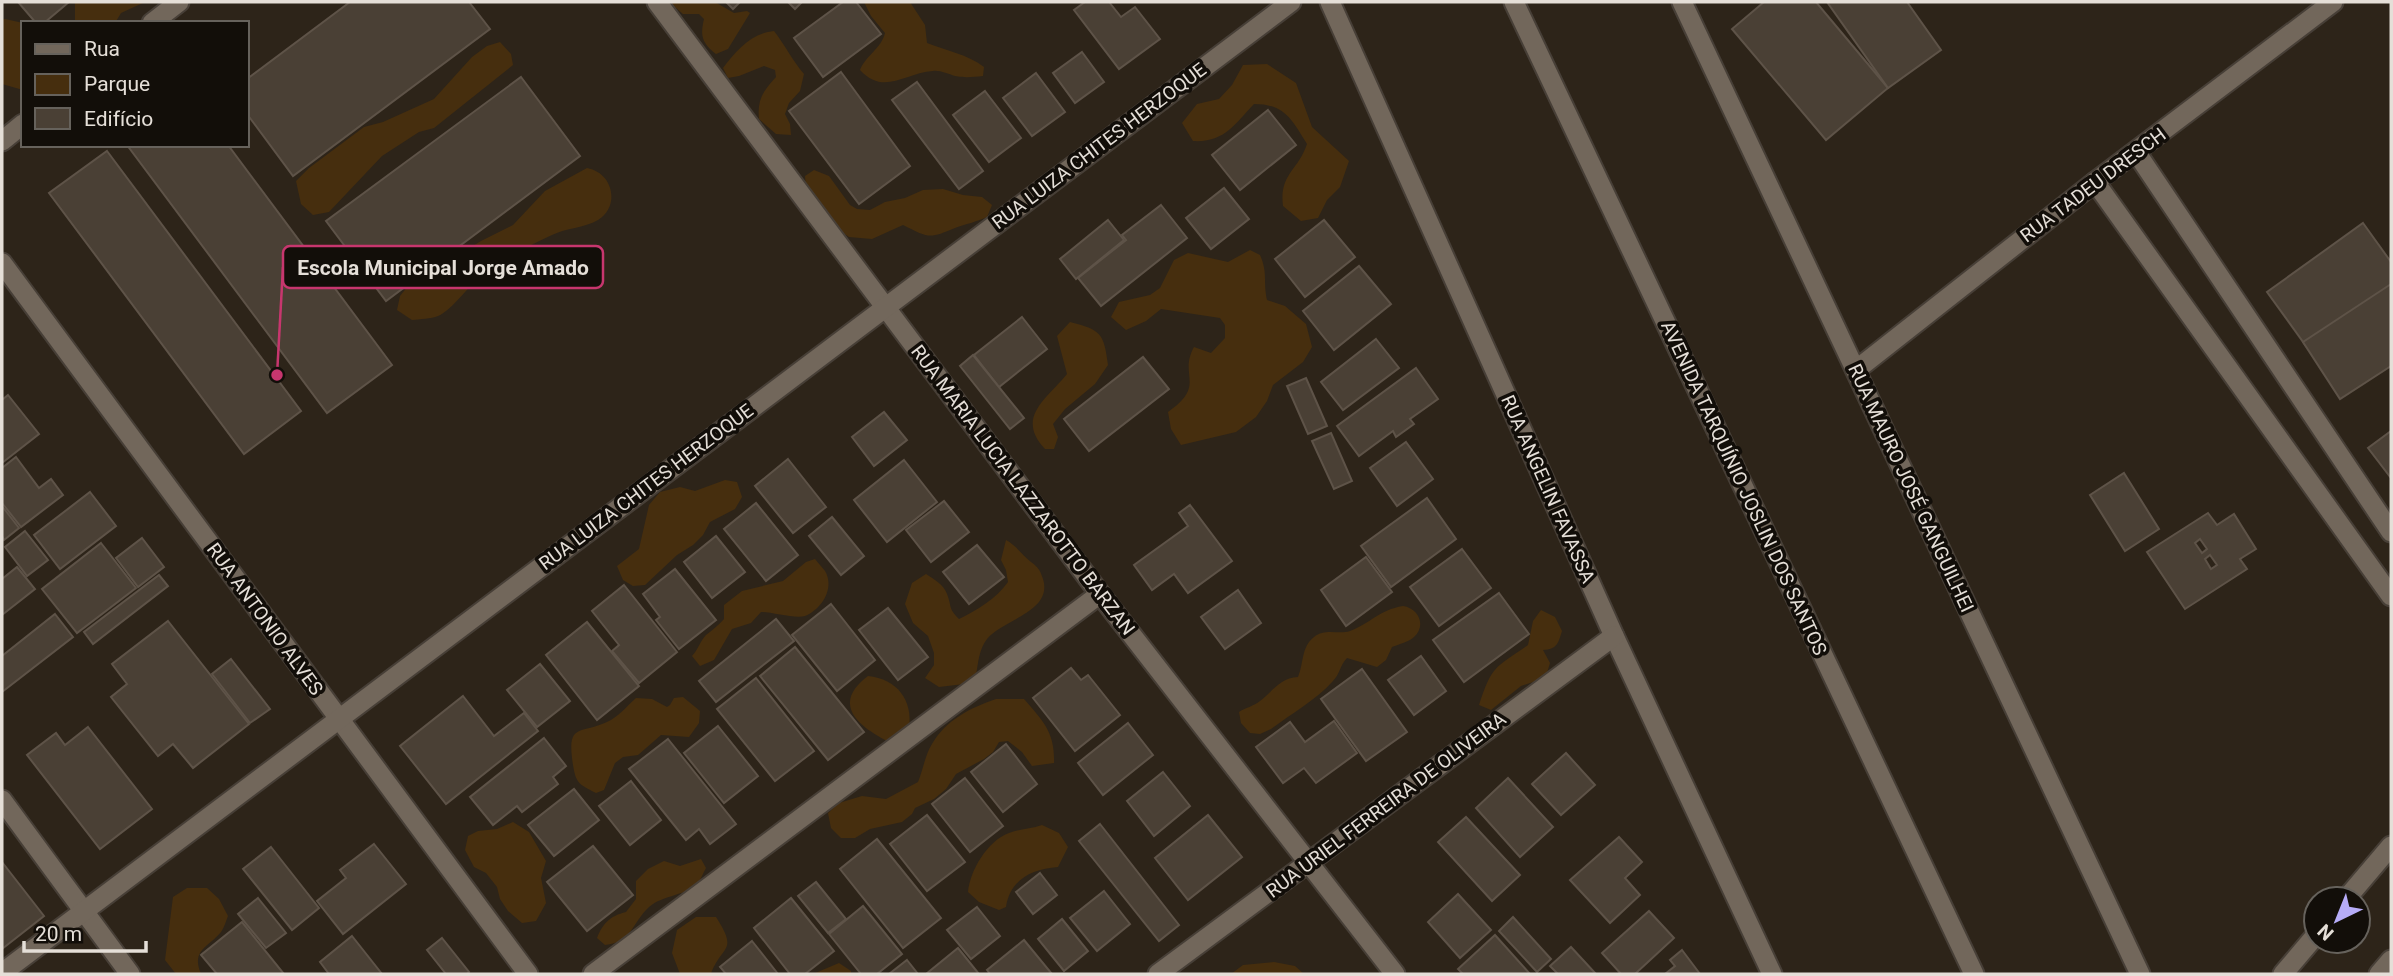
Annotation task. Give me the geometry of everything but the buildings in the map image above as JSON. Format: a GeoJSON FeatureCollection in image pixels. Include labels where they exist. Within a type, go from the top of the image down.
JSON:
{"type":"FeatureCollection","features":[{"type":"Feature","properties":{"kind":"street"},"geometry":{"type":"LineString","coordinates":[[154,21],[178,2]]}},
{"type":"Feature","properties":{"kind":"street","name":"RUA MARIA LUCIA LAZZAROTTO BARZAN"},"geometry":{"type":"LineString","coordinates":[[657,2],[1100,594],[1395,974]]}},
{"type":"Feature","properties":{"kind":"street","name":"RUA LUIZA CHITES HERZOQUE"},"geometry":{"type":"LineString","coordinates":[[2,973],[1291,2]]}},
{"type":"Feature","properties":{"kind":"street","name":"RUA ANGELIN FAVASSA"},"geometry":{"type":"LineString","coordinates":[[1330,2],[1614,636],[1772,974]]}},
{"type":"Feature","properties":{"kind":"street","name":"AVENIDA TARQUÍNIO JOSLIN DOS SANTOS"},"geometry":{"type":"LineString","coordinates":[[1514,2],[1974,974]]}},
{"type":"Feature","properties":{"kind":"street","name":"RUA MAURO JOSÉ GANGUILHEI"},"geometry":{"type":"LineString","coordinates":[[1682,2],[2140,974]]}},
{"type":"Feature","properties":{"kind":"street","name":"RUA TADEU DRESCH"},"geometry":{"type":"LineString","coordinates":[[1856,370],[2095,182],[2333,2]]}},
{"type":"Feature","properties":{"kind":"street"},"geometry":{"type":"LineString","coordinates":[[2,141],[21,126]]}},
{"type":"Feature","properties":{"kind":"street"},"geometry":{"type":"LineString","coordinates":[[2136,152],[2391,532]]}},
{"type":"Feature","properties":{"kind":"street"},"geometry":{"type":"LineString","coordinates":[[2095,182],[2391,596]]}},
{"type":"Feature","properties":{"kind":"street","name":"RUA ANTONIO ALVES"},"geometry":{"type":"LineString","coordinates":[[2,263],[528,974]]}},
{"type":"Feature","properties":{"kind":"street"},"geometry":{"type":"LineString","coordinates":[[593,974],[1100,594]]}},
{"type":"Feature","properties":{"kind":"street","name":"RUA URIEL FERREIRA DE OLIVEIRA"},"geometry":{"type":"LineString","coordinates":[[1158,974],[1614,636]]}},
{"type":"Feature","properties":{"kind":"street"},"geometry":{"type":"LineString","coordinates":[[2,800],[130,974]]}},
{"type":"Feature","properties":{"kind":"street"},"geometry":{"type":"LineString","coordinates":[[2358,885],[2391,846]]}},
{"type":"Feature","properties":{"kind":"street"},"geometry":{"type":"LineString","coordinates":[[2283,974],[2302,952]]}},
{"type":"Feature","properties":{"kind":"street"},"geometry":{"type":"LineString","coordinates":[[2379,974],[2391,960]]}},
{"type":"Feature","properties":{"kind":"green space"},"geometry":{"type":"Polygon","coordinates":[[[75,2],[145,2],[121,13],[116,21],[75,21],[75,2]]]}},
{"type":"Feature","properties":{"kind":"green space"},"geometry":{"type":"Polygon","coordinates":[[[669,2],[715,2],[734,13],[750,13],[728,49],[716,54],[703,39],[704,19],[699,14],[683,14],[669,2]]]}},
{"type":"Feature","properties":{"kind":"green space"},"geometry":{"type":"Polygon","coordinates":[[[864,2],[910,2],[925,25],[927,43],[964,56],[984,67],[983,76],[959,77],[936,71],[886,82],[869,78],[860,70],[885,33],[864,2]]]}},
{"type":"Feature","properties":{"kind":"green space"},"geometry":{"type":"Polygon","coordinates":[[[2,20],[21,23],[21,89],[2,84],[2,20]]]}},
{"type":"Feature","properties":{"kind":"green space"},"geometry":{"type":"Polygon","coordinates":[[[774,31],[804,74],[800,91],[789,103],[785,114],[791,135],[776,134],[759,119],[760,101],[764,91],[776,77],[775,70],[764,66],[728,78],[723,68],[751,39],[774,31]]]}},
{"type":"Feature","properties":{"kind":"green space"},"geometry":{"type":"Polygon","coordinates":[[[500,42],[511,54],[513,65],[434,128],[419,132],[382,156],[329,212],[313,215],[301,204],[296,181],[309,168],[364,127],[383,122],[434,99],[472,57],[487,46],[500,42]]]}},
{"type":"Feature","properties":{"kind":"green space"},"geometry":{"type":"Polygon","coordinates":[[[1267,64],[1296,83],[1312,127],[1349,161],[1340,187],[1327,200],[1318,218],[1301,221],[1283,206],[1286,179],[1307,144],[1292,121],[1280,110],[1254,104],[1228,131],[1204,141],[1193,141],[1182,123],[1197,104],[1219,99],[1232,85],[1243,65],[1267,64]]]}},
{"type":"Feature","properties":{"kind":"green space"},"geometry":{"type":"Polygon","coordinates":[[[587,168],[603,176],[611,191],[609,207],[598,220],[557,233],[510,257],[480,277],[450,308],[438,316],[412,320],[397,310],[400,296],[408,286],[481,241],[513,225],[545,191],[587,168]]]}},
{"type":"Feature","properties":{"kind":"green space"},"geometry":{"type":"Polygon","coordinates":[[[814,170],[829,176],[850,205],[857,209],[870,210],[885,202],[905,198],[923,190],[943,189],[982,197],[992,205],[987,217],[940,234],[924,235],[903,225],[872,239],[849,237],[833,226],[806,189],[805,176],[814,170]]]}},
{"type":"Feature","properties":{"kind":"green space"},"geometry":{"type":"Polygon","coordinates":[[[1250,250],[1260,255],[1265,272],[1267,300],[1285,306],[1306,324],[1312,347],[1303,362],[1273,385],[1267,401],[1256,417],[1236,432],[1181,445],[1171,429],[1168,412],[1186,395],[1190,380],[1190,357],[1194,347],[1211,353],[1225,338],[1225,325],[1220,318],[1161,309],[1146,321],[1126,330],[1111,317],[1119,302],[1150,295],[1160,288],[1174,260],[1188,253],[1228,262],[1250,250]]]}},
{"type":"Feature","properties":{"kind":"green space"},"geometry":{"type":"Polygon","coordinates":[[[1070,322],[1099,335],[1105,346],[1108,365],[1095,384],[1065,409],[1053,424],[1058,437],[1054,449],[1045,449],[1033,427],[1034,418],[1043,400],[1067,374],[1057,336],[1070,322]]]}},
{"type":"Feature","properties":{"kind":"green space"},"geometry":{"type":"Polygon","coordinates":[[[725,480],[737,482],[742,497],[735,509],[710,522],[693,545],[677,555],[645,585],[633,586],[623,580],[617,566],[639,549],[649,505],[660,492],[680,487],[695,491],[725,480]]]}},
{"type":"Feature","properties":{"kind":"green space"},"geometry":{"type":"Polygon","coordinates":[[[1006,540],[1040,571],[1044,590],[1041,599],[1025,614],[987,639],[976,676],[964,684],[939,687],[925,678],[934,665],[934,653],[928,636],[913,623],[905,604],[912,583],[926,574],[935,580],[946,591],[952,610],[959,619],[986,604],[1008,582],[1001,560],[1006,540]]]}},
{"type":"Feature","properties":{"kind":"green space"},"geometry":{"type":"Polygon","coordinates":[[[815,559],[828,578],[828,591],[817,608],[801,617],[761,612],[751,623],[732,629],[714,660],[700,666],[692,656],[704,637],[724,619],[724,605],[742,591],[783,581],[806,562],[815,559]]]}},
{"type":"Feature","properties":{"kind":"green space"},"geometry":{"type":"Polygon","coordinates":[[[1403,606],[1417,614],[1420,622],[1418,632],[1409,640],[1392,647],[1386,660],[1377,667],[1347,658],[1326,688],[1271,729],[1260,734],[1250,733],[1241,723],[1239,712],[1258,703],[1281,682],[1298,677],[1305,650],[1318,634],[1350,631],[1388,610],[1403,606]]]}},
{"type":"Feature","properties":{"kind":"green space"},"geometry":{"type":"Polygon","coordinates":[[[1541,610],[1555,617],[1562,631],[1556,645],[1543,650],[1550,663],[1547,673],[1539,680],[1521,686],[1491,710],[1479,705],[1487,682],[1496,669],[1528,645],[1533,621],[1541,610]]]}},
{"type":"Feature","properties":{"kind":"green space"},"geometry":{"type":"Polygon","coordinates":[[[868,676],[895,686],[905,700],[910,718],[909,728],[899,738],[887,741],[866,728],[852,713],[851,695],[868,676]]]}},
{"type":"Feature","properties":{"kind":"green space"},"geometry":{"type":"Polygon","coordinates":[[[683,697],[700,711],[699,723],[689,737],[661,735],[638,755],[623,757],[615,763],[604,790],[596,793],[579,783],[571,751],[574,735],[611,720],[636,698],[652,699],[667,707],[674,698],[683,697]]]}},
{"type":"Feature","properties":{"kind":"green space"},"geometry":{"type":"Polygon","coordinates":[[[996,699],[1024,699],[1050,735],[1054,763],[1032,766],[1022,752],[1008,741],[999,742],[993,752],[956,774],[946,789],[934,799],[915,808],[902,822],[870,829],[855,838],[841,838],[831,828],[828,813],[839,803],[862,796],[886,799],[918,782],[930,748],[944,728],[968,711],[996,699]]]}},
{"type":"Feature","properties":{"kind":"green space"},"geometry":{"type":"Polygon","coordinates":[[[513,822],[529,832],[546,861],[541,878],[546,903],[536,921],[522,923],[508,911],[500,899],[497,887],[486,873],[474,867],[465,850],[468,836],[513,822]]]}},
{"type":"Feature","properties":{"kind":"green space"},"geometry":{"type":"Polygon","coordinates":[[[1042,825],[1059,833],[1068,847],[1058,867],[1039,870],[1023,878],[1012,890],[1006,907],[999,910],[979,902],[968,892],[976,866],[994,843],[1009,833],[1042,825]]]}},
{"type":"Feature","properties":{"kind":"green space"},"geometry":{"type":"Polygon","coordinates":[[[701,859],[706,868],[694,887],[654,903],[621,940],[605,945],[597,938],[608,921],[626,912],[636,899],[636,881],[648,869],[664,861],[680,866],[701,859]]]}},
{"type":"Feature","properties":{"kind":"green space"},"geometry":{"type":"Polygon","coordinates":[[[187,888],[207,888],[219,899],[228,916],[221,932],[200,954],[198,966],[201,974],[176,974],[165,960],[173,897],[187,888]]]}},
{"type":"Feature","properties":{"kind":"green space"},"geometry":{"type":"Polygon","coordinates":[[[696,917],[716,917],[726,937],[726,948],[711,974],[680,974],[672,953],[677,930],[696,917]]]}},
{"type":"Feature","properties":{"kind":"green space"},"geometry":{"type":"Polygon","coordinates":[[[1274,962],[1295,966],[1304,974],[1231,974],[1243,965],[1274,962]]]}},
{"type":"Feature","properties":{"kind":"green space"},"geometry":{"type":"Polygon","coordinates":[[[839,963],[851,971],[851,974],[813,974],[839,963]]]}},
{"type":"Feature","properties":{"kind":"place","name":"Escola Municipal Jorge Amado"},"geometry":{"type":"Point","coordinates":[277,375]}}]}
